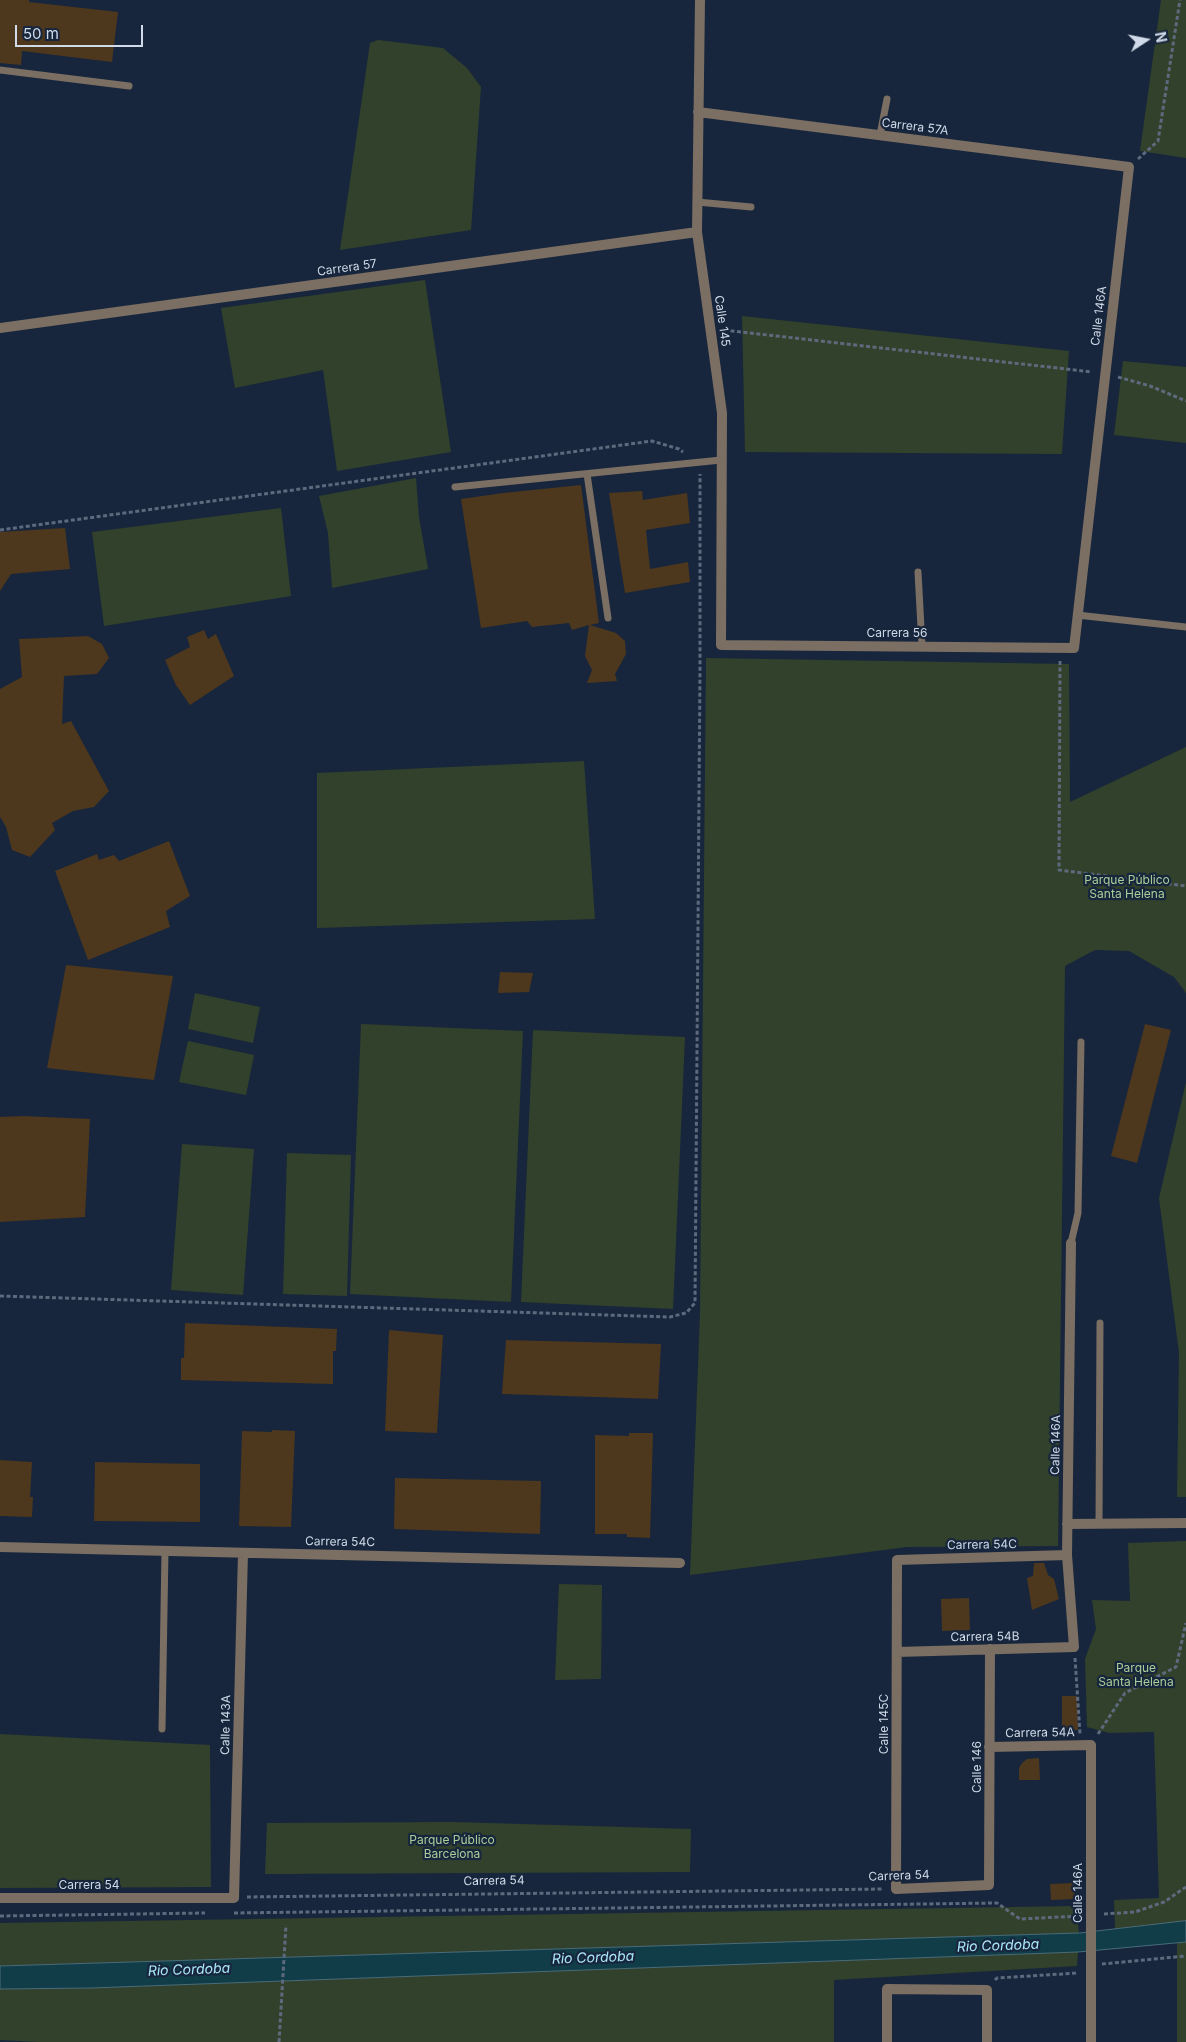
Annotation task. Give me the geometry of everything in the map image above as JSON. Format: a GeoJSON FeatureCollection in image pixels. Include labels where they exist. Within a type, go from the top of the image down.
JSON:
{"type":"FeatureCollection","features":[{"type":"Feature","properties":{"kind":"street","name":"Calle 145"},"geometry":{"type":"LineString","coordinates":[[700,0],[697,232],[722,413],[720,644]]}},
{"type":"Feature","properties":{"kind":"street","name":"Carrera 57A"},"geometry":{"type":"LineString","coordinates":[[698,112],[1129,167]]}},
{"type":"Feature","properties":{"kind":"street","name":"Calle 146A"},"geometry":{"type":"LineString","coordinates":[[1074,648],[1129,167]]}},
{"type":"Feature","properties":{"kind":"street","name":"Carrera 57"},"geometry":{"type":"LineString","coordinates":[[0,328],[697,232]]}},
{"type":"Feature","properties":{"kind":"street","name":"Carrera 56"},"geometry":{"type":"LineString","coordinates":[[720,644],[1074,648]]}},
{"type":"Feature","properties":{"kind":"street","name":"Calle 146A"},"geometry":{"type":"LineString","coordinates":[[1071,1243],[1067,1555],[1074,1647]]}},
{"type":"Feature","properties":{"kind":"street"},"geometry":{"type":"LineString","coordinates":[[1067,1524],[1186,1523]]}},
{"type":"Feature","properties":{"kind":"street","name":"Carrera 54C"},"geometry":{"type":"LineString","coordinates":[[0,1547],[680,1563]]}},
{"type":"Feature","properties":{"kind":"street","name":"Calle 143A"},"geometry":{"type":"LineString","coordinates":[[234,1898],[243,1552]]}},
{"type":"Feature","properties":{"kind":"street","name":"Carrera 54C"},"geometry":{"type":"LineString","coordinates":[[897,1560],[1067,1555]]}},
{"type":"Feature","properties":{"kind":"street","name":"Calle 145C"},"geometry":{"type":"LineString","coordinates":[[896,1889],[897,1560]]}},
{"type":"Feature","properties":{"kind":"street","name":"Carrera 54B"},"geometry":{"type":"LineString","coordinates":[[897,1652],[1074,1647]]}},
{"type":"Feature","properties":{"kind":"street","name":"Calle 146"},"geometry":{"type":"LineString","coordinates":[[988,1885],[990,1649]]}},
{"type":"Feature","properties":{"kind":"street","name":"Calle 146A"},"geometry":{"type":"LineString","coordinates":[[1086,1745],[1091,1929],[1091,2042]]}},
{"type":"Feature","properties":{"kind":"street","name":"Carrera 54A"},"geometry":{"type":"LineString","coordinates":[[989,1747],[1086,1745]]}},
{"type":"Feature","properties":{"kind":"street","name":"Carrera 54"},"geometry":{"type":"LineString","coordinates":[[896,1889],[988,1885]]}},
{"type":"Feature","properties":{"kind":"street","name":"Carrera 54"},"geometry":{"type":"LineString","coordinates":[[0,1898],[234,1898]]}},
{"type":"Feature","properties":{"kind":"street"},"geometry":{"type":"LineString","coordinates":[[888,2042],[887,1989],[987,1990],[987,2042]]}},
{"type":"Feature","properties":{"kind":"lane"},"geometry":{"type":"LineString","coordinates":[[0,70],[128,86]]}},
{"type":"Feature","properties":{"kind":"lane"},"geometry":{"type":"LineString","coordinates":[[880,136],[887,99]]}},
{"type":"Feature","properties":{"kind":"lane"},"geometry":{"type":"LineString","coordinates":[[697,202],[751,207]]}},
{"type":"Feature","properties":{"kind":"lane"},"geometry":{"type":"LineString","coordinates":[[456,487],[721,460]]}},
{"type":"Feature","properties":{"kind":"lane"},"geometry":{"type":"LineString","coordinates":[[587,474],[608,618]]}},
{"type":"Feature","properties":{"kind":"lane"},"geometry":{"type":"LineString","coordinates":[[918,572],[922,646]]}},
{"type":"Feature","properties":{"kind":"lane"},"geometry":{"type":"LineString","coordinates":[[1077,615],[1186,627]]}},
{"type":"Feature","properties":{"kind":"lane"},"geometry":{"type":"LineString","coordinates":[[1071,1243],[1078,1213],[1081,1042]]}},
{"type":"Feature","properties":{"kind":"lane"},"geometry":{"type":"LineString","coordinates":[[1099,1524],[1100,1322]]}},
{"type":"Feature","properties":{"kind":"lane"},"geometry":{"type":"LineString","coordinates":[[162,1729],[165,1551]]}},
{"type":"Feature","properties":{"kind":"path"},"geometry":{"type":"LineString","coordinates":[[1129,167],[1158,141],[1180,0]]}},
{"type":"Feature","properties":{"kind":"path"},"geometry":{"type":"LineString","coordinates":[[710,328],[1105,374],[1150,386],[1186,401]]}},
{"type":"Feature","properties":{"kind":"path"},"geometry":{"type":"LineString","coordinates":[[0,530],[652,441],[679,449],[695,463],[701,477],[695,1303],[686,1313],[670,1317],[0,1296]]}},
{"type":"Feature","properties":{"kind":"path"},"geometry":{"type":"LineString","coordinates":[[1060,647],[1059,870],[1186,886]]}},
{"type":"Feature","properties":{"kind":"path"},"geometry":{"type":"LineString","coordinates":[[1086,1745],[1125,1693],[1176,1667],[1186,1623]]}},
{"type":"Feature","properties":{"kind":"path"},"geometry":{"type":"LineString","coordinates":[[1074,1647],[1086,1745]]}},
{"type":"Feature","properties":{"kind":"path","name":"Carrera 54"},"geometry":{"type":"LineString","coordinates":[[234,1898],[896,1889]]}},
{"type":"Feature","properties":{"kind":"path"},"geometry":{"type":"LineString","coordinates":[[227,1913],[997,1903]]}},
{"type":"Feature","properties":{"kind":"path"},"geometry":{"type":"LineString","coordinates":[[0,1916],[207,1913]]}},
{"type":"Feature","properties":{"kind":"path"},"geometry":{"type":"LineString","coordinates":[[279,2042],[286,1924]]}},
{"type":"Feature","properties":{"kind":"path"},"geometry":{"type":"LineString","coordinates":[[987,1990],[997,1978],[1186,1956]]}},
{"type":"Feature","properties":{"kind":"green space"},"geometry":{"type":"Polygon","coordinates":[[[1161,0],[1186,0],[1186,158],[1140,151],[1161,0]]]}},
{"type":"Feature","properties":{"kind":"green space"},"geometry":{"type":"Polygon","coordinates":[[[378,40],[443,48],[467,68],[481,87],[471,230],[340,250],[370,43],[378,40]]]}},
{"type":"Feature","properties":{"kind":"green space"},"geometry":{"type":"Polygon","coordinates":[[[425,280],[451,452],[337,471],[323,370],[235,388],[221,308],[425,280]]]}},
{"type":"Feature","properties":{"kind":"green space"},"geometry":{"type":"Polygon","coordinates":[[[742,316],[1069,351],[1062,454],[745,452],[742,316]]]}},
{"type":"Feature","properties":{"kind":"green space"},"geometry":{"type":"Polygon","coordinates":[[[1123,361],[1186,367],[1186,443],[1114,435],[1123,361]]]}},
{"type":"Feature","properties":{"kind":"green space"},"geometry":{"type":"Polygon","coordinates":[[[416,478],[419,517],[428,569],[332,588],[328,533],[319,496],[416,478]]]}},
{"type":"Feature","properties":{"kind":"green space"},"geometry":{"type":"Polygon","coordinates":[[[281,508],[291,596],[104,626],[92,532],[281,508]]]}},
{"type":"Feature","properties":{"kind":"green space","name":"Parque Público Santa Helena"},"geometry":{"type":"Polygon","coordinates":[[[706,658],[1069,664],[1070,802],[1186,747],[1186,993],[1174,977],[1129,951],[1095,950],[1065,966],[1058,1546],[907,1547],[690,1575],[700,1313],[706,658]]]}},
{"type":"Feature","properties":{"kind":"green space"},"geometry":{"type":"Polygon","coordinates":[[[584,761],[595,919],[317,928],[317,773],[584,761]]]}},
{"type":"Feature","properties":{"kind":"green space"},"geometry":{"type":"Polygon","coordinates":[[[195,993],[260,1007],[253,1043],[188,1029],[195,993]]]}},
{"type":"Feature","properties":{"kind":"green space"},"geometry":{"type":"Polygon","coordinates":[[[361,1024],[523,1031],[511,1302],[350,1294],[361,1024]]]}},
{"type":"Feature","properties":{"kind":"green space"},"geometry":{"type":"Polygon","coordinates":[[[533,1030],[685,1037],[673,1309],[521,1302],[533,1030]]]}},
{"type":"Feature","properties":{"kind":"green space"},"geometry":{"type":"Polygon","coordinates":[[[188,1041],[254,1055],[246,1095],[179,1082],[188,1041]]]}},
{"type":"Feature","properties":{"kind":"green space"},"geometry":{"type":"Polygon","coordinates":[[[1186,1082],[1186,1497],[1177,1497],[1179,1353],[1159,1198],[1186,1082]]]}},
{"type":"Feature","properties":{"kind":"green space"},"geometry":{"type":"Polygon","coordinates":[[[182,1144],[254,1149],[243,1295],[171,1290],[182,1144]]]}},
{"type":"Feature","properties":{"kind":"green space"},"geometry":{"type":"Polygon","coordinates":[[[287,1153],[351,1155],[347,1296],[283,1294],[287,1153]]]}},
{"type":"Feature","properties":{"kind":"green space","name":"Parque Santa Helena"},"geometry":{"type":"Polygon","coordinates":[[[1186,1541],[1186,1921],[1115,1929],[1114,1900],[1159,1898],[1154,1732],[1109,1733],[1087,1727],[1085,1659],[1096,1629],[1092,1600],[1130,1601],[1128,1543],[1186,1541]]]}},
{"type":"Feature","properties":{"kind":"green space"},"geometry":{"type":"Polygon","coordinates":[[[559,1584],[602,1585],[601,1679],[555,1680],[559,1584]]]}},
{"type":"Feature","properties":{"kind":"green space"},"geometry":{"type":"Polygon","coordinates":[[[0,1734],[210,1745],[211,1887],[0,1888],[0,1734]]]}},
{"type":"Feature","properties":{"kind":"green space","name":"Parque Público Barcelona"},"geometry":{"type":"Polygon","coordinates":[[[453,1822],[691,1829],[690,1872],[265,1874],[267,1823],[453,1822]]]}},
{"type":"Feature","properties":{"kind":"green space"},"geometry":{"type":"Polygon","coordinates":[[[1076,1906],[1079,1933],[0,1966],[0,1923],[1076,1906]]]}},
{"type":"Feature","properties":{"kind":"green space"},"geometry":{"type":"Polygon","coordinates":[[[1186,1942],[1186,2042],[1177,2042],[1177,1943],[1186,1942]]]}},
{"type":"Feature","properties":{"kind":"green space"},"geometry":{"type":"Polygon","coordinates":[[[1078,1952],[1077,1966],[834,1980],[834,2042],[39,2042],[0,2040],[0,1989],[91,1988],[1078,1952]]]}},
{"type":"Feature","properties":{"kind":"water","name":"Rio Cordoba"},"geometry":{"type":"Polygon","coordinates":[[[1186,1921],[1186,1942],[1078,1952],[91,1988],[0,1989],[0,1966],[1079,1933],[1186,1921]]]}},
{"type":"Feature","properties":{"kind":"building"},"geometry":{"type":"Polygon","coordinates":[[[0,0],[29,0],[29,2],[118,12],[112,62],[22,51],[21,65],[0,63],[0,0]]]}},
{"type":"Feature","properties":{"kind":"building"},"geometry":{"type":"Polygon","coordinates":[[[581,485],[599,623],[590,625],[616,633],[625,641],[626,654],[615,674],[617,681],[587,683],[592,670],[585,656],[589,625],[572,630],[569,623],[532,627],[527,621],[481,628],[461,499],[581,485]]]}},
{"type":"Feature","properties":{"kind":"building"},"geometry":{"type":"Polygon","coordinates":[[[642,491],[643,500],[687,493],[690,523],[646,530],[650,569],[688,562],[690,582],[625,593],[609,493],[642,491]]]}},
{"type":"Feature","properties":{"kind":"building"},"geometry":{"type":"Polygon","coordinates":[[[65,528],[70,569],[11,574],[0,591],[0,532],[65,528]]]}},
{"type":"Feature","properties":{"kind":"building"},"geometry":{"type":"Polygon","coordinates":[[[204,630],[208,639],[216,634],[234,676],[190,705],[176,685],[165,660],[190,647],[187,637],[204,630]]]}},
{"type":"Feature","properties":{"kind":"building"},"geometry":{"type":"Polygon","coordinates":[[[88,636],[102,644],[109,658],[97,674],[64,676],[62,724],[71,721],[109,791],[94,807],[73,811],[52,823],[55,830],[30,857],[12,850],[6,827],[0,817],[0,689],[22,677],[19,639],[88,636]]]}},
{"type":"Feature","properties":{"kind":"building"},"geometry":{"type":"Polygon","coordinates":[[[169,841],[190,896],[166,911],[170,927],[88,960],[55,871],[97,854],[99,860],[114,855],[119,861],[169,841]]]}},
{"type":"Feature","properties":{"kind":"building"},"geometry":{"type":"Polygon","coordinates":[[[66,965],[173,976],[154,1080],[47,1068],[66,965]]]}},
{"type":"Feature","properties":{"kind":"building"},"geometry":{"type":"Polygon","coordinates":[[[500,972],[533,973],[529,992],[498,993],[500,972]]]}},
{"type":"Feature","properties":{"kind":"building"},"geometry":{"type":"Polygon","coordinates":[[[1145,1024],[1171,1030],[1137,1163],[1111,1156],[1145,1024]]]}},
{"type":"Feature","properties":{"kind":"building"},"geometry":{"type":"Polygon","coordinates":[[[23,1116],[90,1119],[85,1217],[0,1222],[0,1117],[23,1116]]]}},
{"type":"Feature","properties":{"kind":"building"},"geometry":{"type":"Polygon","coordinates":[[[185,1323],[337,1329],[336,1351],[333,1351],[333,1384],[181,1380],[181,1358],[184,1358],[185,1323]]]}},
{"type":"Feature","properties":{"kind":"building"},"geometry":{"type":"Polygon","coordinates":[[[389,1330],[443,1335],[437,1433],[385,1431],[389,1330]]]}},
{"type":"Feature","properties":{"kind":"building"},"geometry":{"type":"Polygon","coordinates":[[[506,1340],[661,1344],[658,1399],[502,1394],[506,1340]]]}},
{"type":"Feature","properties":{"kind":"building"},"geometry":{"type":"Polygon","coordinates":[[[272,1430],[295,1431],[291,1527],[239,1526],[242,1431],[272,1432],[272,1430]]]}},
{"type":"Feature","properties":{"kind":"building"},"geometry":{"type":"Polygon","coordinates":[[[629,1433],[653,1433],[650,1538],[627,1537],[627,1534],[595,1534],[595,1435],[629,1436],[629,1433]]]}},
{"type":"Feature","properties":{"kind":"building"},"geometry":{"type":"Polygon","coordinates":[[[0,1460],[32,1462],[30,1497],[33,1497],[32,1517],[0,1516],[0,1460]]]}},
{"type":"Feature","properties":{"kind":"building"},"geometry":{"type":"Polygon","coordinates":[[[95,1462],[200,1464],[200,1522],[94,1521],[95,1462]]]}},
{"type":"Feature","properties":{"kind":"building"},"geometry":{"type":"Polygon","coordinates":[[[395,1478],[541,1481],[540,1534],[394,1529],[395,1478]]]}},
{"type":"Feature","properties":{"kind":"building"},"geometry":{"type":"Polygon","coordinates":[[[1034,1563],[1044,1563],[1048,1575],[1054,1579],[1059,1599],[1032,1610],[1027,1578],[1033,1576],[1034,1563]]]}},
{"type":"Feature","properties":{"kind":"building"},"geometry":{"type":"Polygon","coordinates":[[[969,1598],[970,1630],[942,1631],[941,1599],[969,1598]]]}},
{"type":"Feature","properties":{"kind":"building"},"geometry":{"type":"Polygon","coordinates":[[[1062,1696],[1077,1696],[1078,1730],[1062,1730],[1062,1696]]]}},
{"type":"Feature","properties":{"kind":"building"},"geometry":{"type":"Polygon","coordinates":[[[1039,1758],[1040,1780],[1019,1780],[1019,1768],[1022,1763],[1027,1759],[1039,1758]]]}},
{"type":"Feature","properties":{"kind":"building"},"geometry":{"type":"Polygon","coordinates":[[[1074,1883],[1075,1899],[1051,1900],[1050,1884],[1074,1883]]]}}]}
